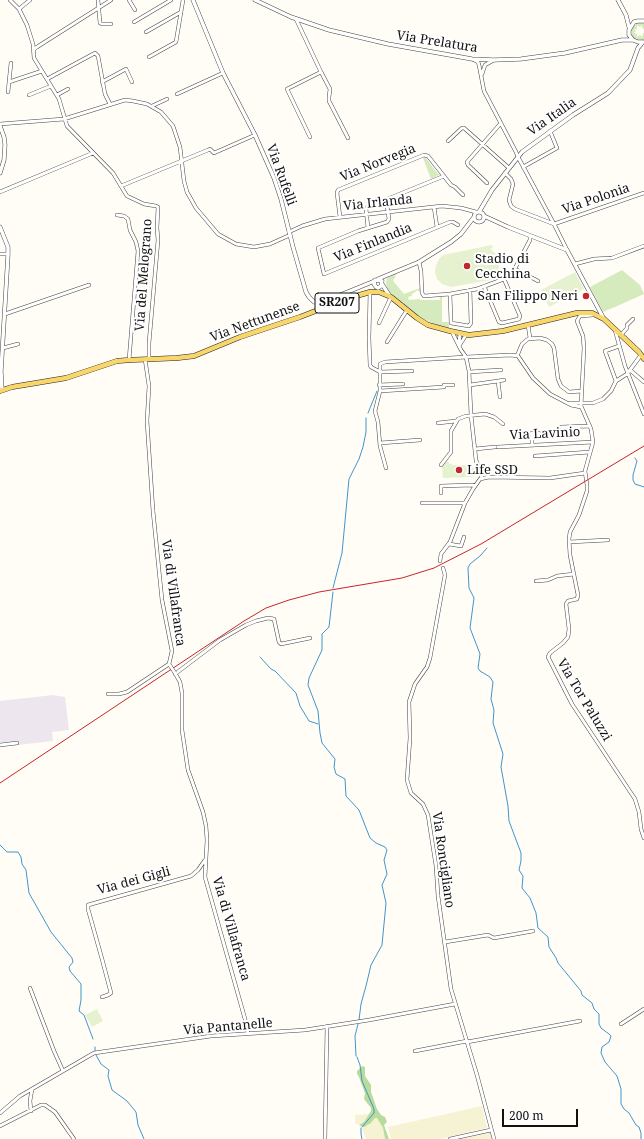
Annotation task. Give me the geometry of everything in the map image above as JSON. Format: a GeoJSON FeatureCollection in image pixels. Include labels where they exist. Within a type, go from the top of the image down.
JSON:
{"type":"FeatureCollection","features":[{"type":"Feature","properties":{"kind":"main road","name":"Via Nettunense"},"geometry":{"type":"LineString","coordinates":[[1,392],[9,388],[66,378],[110,363],[129,360],[176,358],[197,355],[242,336],[377,289],[427,324],[462,334],[494,333],[576,313],[591,312],[604,319],[621,334],[643,358]]}},
{"type":"Feature","properties":{"kind":"street"},"geometry":{"type":"LineString","coordinates":[[10,0],[19,9],[28,27],[33,50]]}},
{"type":"Feature","properties":{"kind":"street"},"geometry":{"type":"LineString","coordinates":[[19,9],[30,0]]}},
{"type":"Feature","properties":{"kind":"street"},"geometry":{"type":"LineString","coordinates":[[98,0],[100,24],[111,24]]}},
{"type":"Feature","properties":{"kind":"street"},"geometry":{"type":"LineString","coordinates":[[33,50],[111,0]]}},
{"type":"Feature","properties":{"kind":"street"},"geometry":{"type":"LineString","coordinates":[[129,0],[135,10]]}},
{"type":"Feature","properties":{"kind":"street"},"geometry":{"type":"LineString","coordinates":[[134,22],[171,0]]}},
{"type":"Feature","properties":{"kind":"street"},"geometry":{"type":"LineString","coordinates":[[149,57],[176,42],[183,0]]}},
{"type":"Feature","properties":{"kind":"street","name":"Via Rufelli"},"geometry":{"type":"LineString","coordinates":[[192,0],[223,73],[255,135],[278,187],[306,293],[313,301],[318,303],[325,302],[419,262],[455,239],[469,222],[478,216]]}},
{"type":"Feature","properties":{"kind":"street","name":"Via Prelatura"},"geometry":{"type":"LineString","coordinates":[[255,0],[296,19],[329,30],[388,44],[472,59],[521,60],[622,40],[643,42]]}},
{"type":"Feature","properties":{"kind":"street"},"geometry":{"type":"LineString","coordinates":[[618,0],[626,14],[630,37],[634,40],[636,46],[636,54]]}},
{"type":"Feature","properties":{"kind":"street"},"geometry":{"type":"LineString","coordinates":[[146,32],[181,12]]}},
{"type":"Feature","properties":{"kind":"street"},"geometry":{"type":"LineString","coordinates":[[626,14],[632,19],[644,21]]}},
{"type":"Feature","properties":{"kind":"street"},"geometry":{"type":"LineString","coordinates":[[296,19],[330,89],[329,101],[348,138]]}},
{"type":"Feature","properties":{"kind":"street"},"geometry":{"type":"LineString","coordinates":[[622,40],[627,36],[632,24],[638,21]]}},
{"type":"Feature","properties":{"kind":"street","name":"Via Italia"},"geometry":{"type":"LineString","coordinates":[[478,216],[490,193],[523,151],[584,107],[608,93],[628,72],[639,47],[643,42]]}},
{"type":"Feature","properties":{"kind":"street"},"geometry":{"type":"LineString","coordinates":[[33,45],[42,43]]}},
{"type":"Feature","properties":{"kind":"street","name":"Via del Melograno"},"geometry":{"type":"LineString","coordinates":[[33,50],[35,59],[57,95],[64,119],[70,130],[113,173],[128,197],[158,208],[158,240],[147,359]]}},
{"type":"Feature","properties":{"kind":"street"},"geometry":{"type":"LineString","coordinates":[[47,79],[94,52],[98,56],[102,82],[105,94],[110,104]]}},
{"type":"Feature","properties":{"kind":"street"},"geometry":{"type":"LineString","coordinates":[[472,59],[479,64],[484,91],[604,319]]}},
{"type":"Feature","properties":{"kind":"street"},"geometry":{"type":"LineString","coordinates":[[482,78],[485,66],[487,63],[494,60]]}},
{"type":"Feature","properties":{"kind":"street"},"geometry":{"type":"LineString","coordinates":[[8,92],[10,63]]}},
{"type":"Feature","properties":{"kind":"street"},"geometry":{"type":"LineString","coordinates":[[102,82],[126,69],[132,82]]}},
{"type":"Feature","properties":{"kind":"street"},"geometry":{"type":"LineString","coordinates":[[9,82],[42,71]]}},
{"type":"Feature","properties":{"kind":"street"},"geometry":{"type":"LineString","coordinates":[[310,137],[287,89],[321,72]]}},
{"type":"Feature","properties":{"kind":"street"},"geometry":{"type":"LineString","coordinates":[[177,94],[223,73]]}},
{"type":"Feature","properties":{"kind":"street"},"geometry":{"type":"LineString","coordinates":[[29,95],[51,86]]}},
{"type":"Feature","properties":{"kind":"street"},"geometry":{"type":"LineString","coordinates":[[57,95],[68,89]]}},
{"type":"Feature","properties":{"kind":"street"},"geometry":{"type":"LineString","coordinates":[[0,173],[5,140],[0,124],[64,119],[110,104],[128,100],[138,101],[152,106],[167,99]]}},
{"type":"Feature","properties":{"kind":"street","name":"Via Irlanda"},"geometry":{"type":"LineString","coordinates":[[152,106],[165,116],[174,128],[179,144],[184,181],[189,196],[200,213],[220,235],[236,244],[254,247],[275,243],[290,233],[320,220],[340,217],[449,206],[470,211],[478,216]]}},
{"type":"Feature","properties":{"kind":"street"},"geometry":{"type":"LineString","coordinates":[[487,183],[467,163],[501,122]]}},
{"type":"Feature","properties":{"kind":"street"},"geometry":{"type":"LineString","coordinates":[[448,141],[462,128],[464,128],[509,168]]}},
{"type":"Feature","properties":{"kind":"street"},"geometry":{"type":"LineString","coordinates":[[523,167],[556,148],[550,131]]}},
{"type":"Feature","properties":{"kind":"street"},"geometry":{"type":"LineString","coordinates":[[122,186],[208,149],[215,153],[255,135]]}},
{"type":"Feature","properties":{"kind":"street"},"geometry":{"type":"LineString","coordinates":[[513,146],[518,151],[523,151]]}},
{"type":"Feature","properties":{"kind":"street"},"geometry":{"type":"LineString","coordinates":[[0,192],[93,153]]}},
{"type":"Feature","properties":{"kind":"street","name":"Via Norvegia"},"geometry":{"type":"LineString","coordinates":[[340,217],[337,193],[338,190],[424,155],[428,156],[444,176]]}},
{"type":"Feature","properties":{"kind":"street"},"geometry":{"type":"LineString","coordinates":[[505,173],[513,183],[513,189],[509,200],[512,207],[515,210],[554,224]]}},
{"type":"Feature","properties":{"kind":"street"},"geometry":{"type":"LineString","coordinates":[[367,214],[366,208],[368,207],[444,176],[463,195]]}},
{"type":"Feature","properties":{"kind":"street","name":"Via Polonia"},"geometry":{"type":"LineString","coordinates":[[554,224],[644,193]]}},
{"type":"Feature","properties":{"kind":"street"},"geometry":{"type":"LineString","coordinates":[[386,199],[388,212]]}},
{"type":"Feature","properties":{"kind":"street"},"geometry":{"type":"LineString","coordinates":[[434,207],[437,227]]}},
{"type":"Feature","properties":{"kind":"street","name":"Via Finlandia"},"geometry":{"type":"LineString","coordinates":[[388,212],[387,222],[318,248],[324,274],[437,227],[452,222],[458,225]]}},
{"type":"Feature","properties":{"kind":"street","name":"Via Finlandia"},"geometry":{"type":"LineString","coordinates":[[367,214],[368,228]]}},
{"type":"Feature","properties":{"kind":"street"},"geometry":{"type":"LineString","coordinates":[[117,215],[124,216],[128,219],[130,230],[136,242],[138,251],[129,360]]}},
{"type":"Feature","properties":{"kind":"street"},"geometry":{"type":"LineString","coordinates":[[478,216],[490,219],[567,250]]}},
{"type":"Feature","properties":{"kind":"street"},"geometry":{"type":"LineString","coordinates":[[0,227],[8,254],[1,392]]}},
{"type":"Feature","properties":{"kind":"street"},"geometry":{"type":"LineString","coordinates":[[419,262],[423,296],[427,297],[470,290],[504,279],[510,275],[515,269],[530,240],[530,236]]}},
{"type":"Feature","properties":{"kind":"street"},"geometry":{"type":"LineString","coordinates":[[0,240],[5,240]]}},
{"type":"Feature","properties":{"kind":"street"},"geometry":{"type":"LineString","coordinates":[[575,264],[594,259],[612,258],[644,246]]}},
{"type":"Feature","properties":{"kind":"street"},"geometry":{"type":"LineString","coordinates":[[0,254],[8,254]]}},
{"type":"Feature","properties":{"kind":"street"},"geometry":{"type":"LineString","coordinates":[[515,269],[538,281]]}},
{"type":"Feature","properties":{"kind":"street"},"geometry":{"type":"LineString","coordinates":[[377,289],[391,274]]}},
{"type":"Feature","properties":{"kind":"street"},"geometry":{"type":"LineString","coordinates":[[484,286],[500,322],[502,323],[519,319],[520,316],[504,279]]}},
{"type":"Feature","properties":{"kind":"street"},"geometry":{"type":"LineString","coordinates":[[377,289],[377,280],[382,281],[385,290],[391,298],[379,323]]}},
{"type":"Feature","properties":{"kind":"street"},"geometry":{"type":"LineString","coordinates":[[369,284],[377,289]]}},
{"type":"Feature","properties":{"kind":"street"},"geometry":{"type":"LineString","coordinates":[[5,314],[89,285]]}},
{"type":"Feature","properties":{"kind":"street"},"geometry":{"type":"LineString","coordinates":[[450,294],[451,323],[469,326],[471,323],[470,290]]}},
{"type":"Feature","properties":{"kind":"street"},"geometry":{"type":"LineString","coordinates":[[370,292],[369,335],[371,367],[380,372],[412,371]]}},
{"type":"Feature","properties":{"kind":"street"},"geometry":{"type":"LineString","coordinates":[[591,312],[597,306]]}},
{"type":"Feature","properties":{"kind":"street"},"geometry":{"type":"LineString","coordinates":[[386,342],[407,310]]}},
{"type":"Feature","properties":{"kind":"street"},"geometry":{"type":"LineString","coordinates":[[581,405],[584,348],[583,336],[578,319],[580,316],[596,314]]}},
{"type":"Feature","properties":{"kind":"street"},"geometry":{"type":"LineString","coordinates":[[621,334],[633,319]]}},
{"type":"Feature","properties":{"kind":"street"},"geometry":{"type":"LineString","coordinates":[[528,325],[530,338]]}},
{"type":"Feature","properties":{"kind":"street"},"geometry":{"type":"LineString","coordinates":[[614,329],[644,414]]}},
{"type":"Feature","properties":{"kind":"street"},"geometry":{"type":"LineString","coordinates":[[452,332],[466,357],[469,372],[471,415],[477,466],[482,478]]}},
{"type":"Feature","properties":{"kind":"street"},"geometry":{"type":"LineString","coordinates":[[459,346],[462,334]]}},
{"type":"Feature","properties":{"kind":"street"},"geometry":{"type":"LineString","coordinates":[[459,346],[462,334]]}},
{"type":"Feature","properties":{"kind":"street"},"geometry":{"type":"LineString","coordinates":[[517,356],[522,344],[530,338],[541,338],[551,343],[555,351],[560,385],[568,391],[582,391]]}},
{"type":"Feature","properties":{"kind":"street"},"geometry":{"type":"LineString","coordinates":[[3,348],[18,344]]}},
{"type":"Feature","properties":{"kind":"street"},"geometry":{"type":"LineString","coordinates":[[616,381],[605,351],[619,346]]}},
{"type":"Feature","properties":{"kind":"street"},"geometry":{"type":"LineString","coordinates":[[456,358],[462,352]]}},
{"type":"Feature","properties":{"kind":"street"},"geometry":{"type":"LineString","coordinates":[[386,468],[380,443],[378,422],[374,411],[380,391],[380,364],[385,362],[466,357],[517,356],[520,357],[532,376],[543,388],[555,397],[566,402],[581,405],[593,403],[603,399],[611,391],[616,381],[630,373],[643,358]]}},
{"type":"Feature","properties":{"kind":"street","name":"Via di Villafranca"},"geometry":{"type":"LineString","coordinates":[[147,359],[148,421],[153,511],[162,600],[172,652],[170,666],[180,682],[182,693],[182,728],[188,770],[203,812],[206,826],[205,877],[248,1033]]}},
{"type":"Feature","properties":{"kind":"street"},"geometry":{"type":"LineString","coordinates":[[469,372],[501,370]]}},
{"type":"Feature","properties":{"kind":"street"},"geometry":{"type":"LineString","coordinates":[[630,373],[644,382]]}},
{"type":"Feature","properties":{"kind":"street"},"geometry":{"type":"LineString","coordinates":[[470,385],[504,380]]}},
{"type":"Feature","properties":{"kind":"street"},"geometry":{"type":"LineString","coordinates":[[498,381],[500,397]]}},
{"type":"Feature","properties":{"kind":"street"},"geometry":{"type":"LineString","coordinates":[[379,385],[403,384]]}},
{"type":"Feature","properties":{"kind":"street"},"geometry":{"type":"LineString","coordinates":[[380,391],[444,388],[444,385],[453,385]]}},
{"type":"Feature","properties":{"kind":"street","name":"Via Tor Paluzzi"},"geometry":{"type":"LineString","coordinates":[[581,405],[590,426],[593,442],[585,473],[588,485],[587,491],[578,517],[570,532],[569,542],[578,595],[577,599],[568,601],[566,604],[569,635],[563,643],[550,653],[548,658],[572,704],[636,802],[640,814],[641,830],[644,838]]}},
{"type":"Feature","properties":{"kind":"street"},"geometry":{"type":"LineString","coordinates":[[441,465],[451,452],[451,432],[456,421],[461,417],[471,415],[489,415],[496,418],[503,424]]}},
{"type":"Feature","properties":{"kind":"street"},"geometry":{"type":"LineString","coordinates":[[438,423],[456,421]]}},
{"type":"Feature","properties":{"kind":"street"},"geometry":{"type":"LineString","coordinates":[[561,427],[590,426]]}},
{"type":"Feature","properties":{"kind":"street"},"geometry":{"type":"LineString","coordinates":[[526,434],[539,433]]}},
{"type":"Feature","properties":{"kind":"street"},"geometry":{"type":"LineString","coordinates":[[532,434],[532,445]]}},
{"type":"Feature","properties":{"kind":"street"},"geometry":{"type":"LineString","coordinates":[[380,443],[420,440]]}},
{"type":"Feature","properties":{"kind":"street","name":"Via Lavinio"},"geometry":{"type":"LineString","coordinates":[[475,449],[593,442]]}},
{"type":"Feature","properties":{"kind":"street"},"geometry":{"type":"LineString","coordinates":[[535,456],[590,452]]}},
{"type":"Feature","properties":{"kind":"street"},"geometry":{"type":"LineString","coordinates":[[440,561],[441,554],[449,544],[465,503],[475,486],[482,478],[550,478],[585,473]]}},
{"type":"Feature","properties":{"kind":"street"},"geometry":{"type":"LineString","coordinates":[[441,493],[441,486],[475,486]]}},
{"type":"Feature","properties":{"kind":"street"},"geometry":{"type":"LineString","coordinates":[[422,503],[465,503]]}},
{"type":"Feature","properties":{"kind":"street"},"geometry":{"type":"LineString","coordinates":[[449,544],[460,546],[464,537]]}},
{"type":"Feature","properties":{"kind":"street"},"geometry":{"type":"LineString","coordinates":[[569,542],[608,540]]}},
{"type":"Feature","properties":{"kind":"street","name":"Via Roncigliano"},"geometry":{"type":"LineString","coordinates":[[443,568],[445,575],[430,658],[427,667],[415,684],[409,702],[410,738],[407,777],[410,791],[423,804],[428,815],[436,866],[438,896],[450,987],[485,1103],[494,1139]]}},
{"type":"Feature","properties":{"kind":"street"},"geometry":{"type":"LineString","coordinates":[[536,581],[574,574]]}},
{"type":"Feature","properties":{"kind":"street"},"geometry":{"type":"LineString","coordinates":[[175,674],[226,636],[256,621],[268,618],[274,619],[279,642],[281,644],[310,638]]}},
{"type":"Feature","properties":{"kind":"street"},"geometry":{"type":"LineString","coordinates":[[108,694],[127,692],[170,666]]}},
{"type":"Feature","properties":{"kind":"street"},"geometry":{"type":"LineString","coordinates":[[0,745],[17,743]]}},
{"type":"Feature","properties":{"kind":"street","name":"Via dei Gigli"},"geometry":{"type":"LineString","coordinates":[[102,997],[111,993],[88,905],[191,876],[197,871],[206,858]]}},
{"type":"Feature","properties":{"kind":"street"},"geometry":{"type":"LineString","coordinates":[[445,942],[488,935],[494,938],[533,931]]}},
{"type":"Feature","properties":{"kind":"street"},"geometry":{"type":"LineString","coordinates":[[30,988],[54,1051],[64,1071]]}},
{"type":"Feature","properties":{"kind":"street","name":"Via Pantanelle"},"geometry":{"type":"LineString","coordinates":[[0,1113],[20,1096],[88,1056],[97,1053],[119,1051],[211,1036],[292,1031],[362,1021],[455,1004]]}},
{"type":"Feature","properties":{"kind":"street"},"geometry":{"type":"LineString","coordinates":[[621,1024],[644,1009]]}},
{"type":"Feature","properties":{"kind":"street"},"geometry":{"type":"LineString","coordinates":[[415,1051],[580,1021]]}},
{"type":"Feature","properties":{"kind":"street"},"geometry":{"type":"LineString","coordinates":[[325,1139],[327,1026]]}},
{"type":"Feature","properties":{"kind":"street"},"geometry":{"type":"LineString","coordinates":[[30,1110],[32,1089]]}},
{"type":"Feature","properties":{"kind":"street"},"geometry":{"type":"LineString","coordinates":[[0,1126],[30,1110],[43,1105],[50,1107],[55,1112],[74,1139]]}},
{"type":"Feature","properties":{"kind":"street"},"geometry":{"type":"LineString","coordinates":[[450,1139],[491,1130]]}},
{"type":"Feature","properties":{"kind":"shaded area"},"geometry":{"type":"Polygon","coordinates":[[[53,695],[65,697],[69,730],[52,732],[53,741],[18,745],[17,741],[0,743],[0,701],[53,695]]]}},
{"type":"Feature","properties":{"kind":"shaded area"},"geometry":{"type":"Polygon","coordinates":[[[482,1106],[487,1128],[439,1139],[391,1139],[388,1127],[482,1106]]]}},
{"type":"Feature","properties":{"kind":"shaded area"},"geometry":{"type":"Polygon","coordinates":[[[370,1114],[362,1124],[359,1125],[355,1123],[355,1115],[370,1114]]]}},
{"type":"Feature","properties":{"kind":"shaded area"},"geometry":{"type":"Polygon","coordinates":[[[375,1118],[377,1118],[383,1128],[385,1139],[366,1139],[362,1128],[370,1124],[375,1118]]]}},
{"type":"Feature","properties":{"kind":"shaded area"},"geometry":{"type":"Polygon","coordinates":[[[490,1132],[493,1139],[456,1139],[490,1132]]]}},
{"type":"Feature","properties":{"kind":"green space"},"geometry":{"type":"Polygon","coordinates":[[[643,22],[644,29],[642,28],[642,25],[640,27],[637,25],[637,29],[634,29],[636,31],[634,33],[637,34],[637,37],[640,35],[642,37],[644,33],[644,40],[639,41],[632,35],[631,29],[637,23],[643,22]]]}},
{"type":"Feature","properties":{"kind":"green space"},"geometry":{"type":"Polygon","coordinates":[[[425,157],[438,174],[440,174],[431,179],[423,158],[425,157]]]}},
{"type":"Feature","properties":{"kind":"green space","name":"Stadio di Cecchina"},"geometry":{"type":"Polygon","coordinates":[[[492,245],[493,248],[490,249],[496,254],[499,267],[496,275],[490,280],[451,287],[442,284],[437,279],[435,272],[436,265],[443,255],[492,245]]]}},
{"type":"Feature","properties":{"kind":"green space"},"geometry":{"type":"Polygon","coordinates":[[[622,270],[640,285],[644,294],[603,312],[590,287],[622,270]]]}},
{"type":"Feature","properties":{"kind":"green space"},"geometry":{"type":"Polygon","coordinates":[[[575,272],[584,289],[549,307],[541,290],[575,272]]]}},
{"type":"Feature","properties":{"kind":"green space"},"geometry":{"type":"Polygon","coordinates":[[[397,273],[393,281],[404,294],[420,288],[420,293],[418,290],[412,294],[412,296],[408,297],[409,300],[440,300],[440,297],[442,296],[442,322],[449,322],[449,328],[436,325],[420,317],[388,291],[386,284],[387,278],[397,273]]]}},
{"type":"Feature","properties":{"kind":"green space","name":"Life SSD"},"geometry":{"type":"Polygon","coordinates":[[[444,462],[449,462],[449,464],[452,465],[471,465],[478,474],[472,477],[443,478],[442,466],[444,462]]]}},
{"type":"Feature","properties":{"kind":"green space"},"geometry":{"type":"Polygon","coordinates":[[[97,1009],[103,1021],[92,1027],[85,1015],[97,1009]]]}},
{"type":"Feature","properties":{"kind":"green space"},"geometry":{"type":"Polygon","coordinates":[[[362,1066],[365,1067],[365,1076],[371,1085],[371,1092],[377,1109],[381,1115],[385,1117],[387,1122],[384,1125],[389,1139],[385,1139],[383,1128],[377,1118],[365,1127],[359,1125],[364,1122],[371,1111],[371,1108],[364,1099],[365,1093],[357,1074],[357,1071],[362,1066]]]}},
{"type":"Feature","properties":{"kind":"waterway"},"geometry":{"type":"LineString","coordinates":[[368,413],[377,391]]}},
{"type":"Feature","properties":{"kind":"waterway"},"geometry":{"type":"LineString","coordinates":[[333,588],[342,553],[349,479],[363,447],[366,432],[366,418]]}},
{"type":"Feature","properties":{"kind":"waterway"},"geometry":{"type":"LineString","coordinates":[[635,458],[637,461],[633,480],[635,484],[644,487]]}},
{"type":"Feature","properties":{"kind":"waterway"},"geometry":{"type":"LineString","coordinates":[[487,548],[470,564],[468,568],[469,588],[474,598],[470,628],[480,654],[478,668],[490,677],[493,682],[491,699],[494,710],[493,723],[503,754],[501,767],[508,806],[509,821],[521,853],[519,870],[523,876],[522,888],[530,898],[536,913],[538,928],[548,937],[549,947],[558,963],[581,991],[582,995],[592,1003],[594,1009],[599,1014],[599,1024],[601,1028],[611,1036],[609,1042],[602,1047],[601,1053],[605,1062],[617,1076],[621,1089],[621,1104],[639,1127],[641,1139]]}},
{"type":"Feature","properties":{"kind":"waterway"},"geometry":{"type":"LineString","coordinates":[[333,592],[329,627],[322,634],[322,650],[309,678],[308,685],[318,711],[322,743],[335,759],[334,767],[336,774],[345,779],[346,796],[359,810],[370,838],[376,843],[385,847],[387,850],[384,860],[387,874],[382,885],[386,903],[382,945],[371,965],[361,1004],[359,1020]]}},
{"type":"Feature","properties":{"kind":"waterway"},"geometry":{"type":"LineString","coordinates":[[260,657],[296,693],[300,706],[309,721],[318,724]]}},
{"type":"Feature","properties":{"kind":"waterway"},"geometry":{"type":"LineString","coordinates":[[0,845],[7,852],[18,852],[21,857],[22,864],[26,870],[29,893],[51,932],[72,958],[73,962],[69,967],[70,971],[81,984],[79,1011],[84,1015],[93,1039]]}},
{"type":"Feature","properties":{"kind":"waterway"},"geometry":{"type":"LineString","coordinates":[[356,1056],[355,1036],[358,1024]]}},
{"type":"Feature","properties":{"kind":"waterway"},"geometry":{"type":"LineString","coordinates":[[95,1047],[95,1052]]}},
{"type":"Feature","properties":{"kind":"waterway"},"geometry":{"type":"LineString","coordinates":[[96,1055],[101,1064],[109,1070],[108,1076],[112,1090],[127,1101],[136,1112],[138,1125],[144,1139]]}},
{"type":"Feature","properties":{"kind":"waterway"},"geometry":{"type":"LineString","coordinates":[[357,1057],[360,1065],[362,1081],[374,1109],[374,1113],[362,1127]]}},
{"type":"Feature","properties":{"kind":"waterway"},"geometry":{"type":"LineString","coordinates":[[361,1128],[362,1139]]}},
{"type":"Feature","properties":{"kind":"railway"},"geometry":{"type":"LineString","coordinates":[[0,783],[244,621],[266,608],[319,592],[402,578],[434,568],[481,544],[644,446]]}},
{"type":"Feature","properties":{"kind":"place","name":"Stadio di Cecchina"},"geometry":{"type":"Point","coordinates":[467,266]}},
{"type":"Feature","properties":{"kind":"place","name":"San Filippo Neri"},"geometry":{"type":"Point","coordinates":[586,296]}},
{"type":"Feature","properties":{"kind":"place","name":"Life SSD"},"geometry":{"type":"Point","coordinates":[459,470]}}]}
